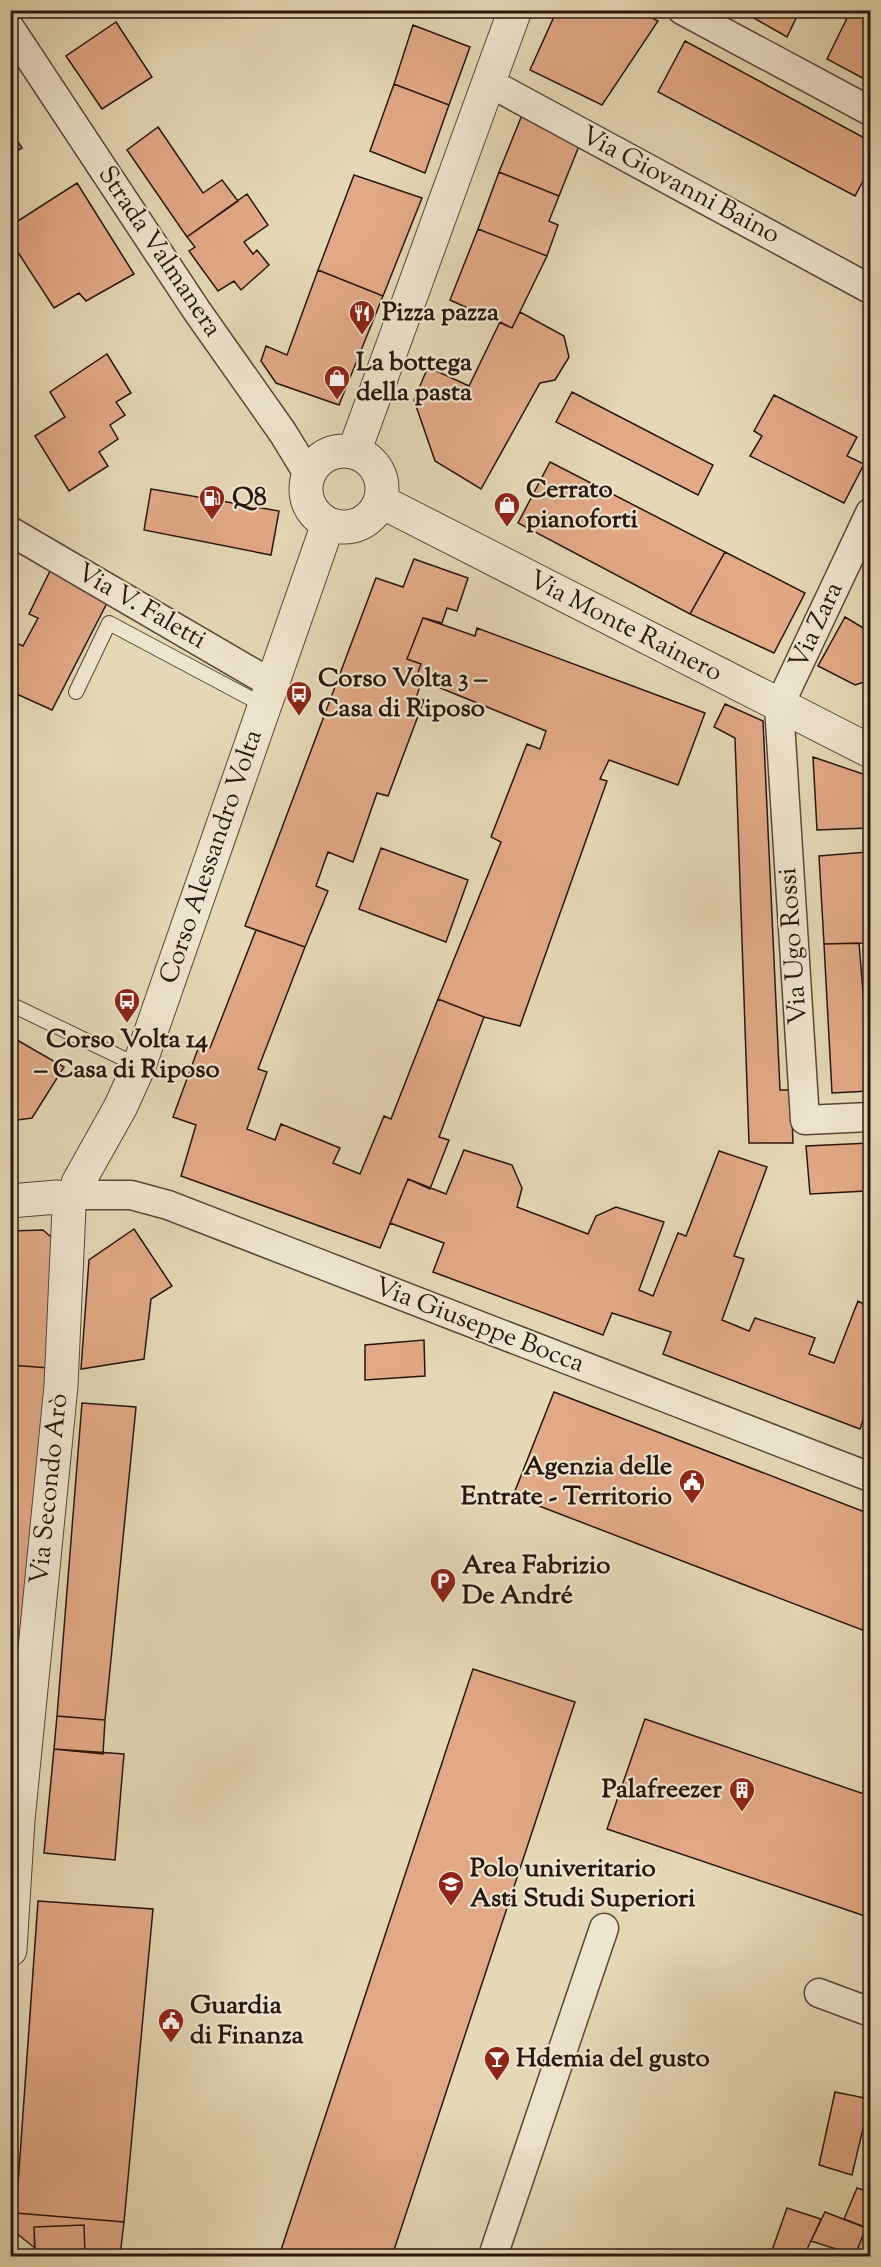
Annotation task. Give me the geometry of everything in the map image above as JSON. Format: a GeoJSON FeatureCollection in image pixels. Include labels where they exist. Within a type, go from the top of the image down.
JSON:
{"type":"FeatureCollection","features":[{"type":"Feature","properties":{"kind":"street"},"geometry":{"type":"LineString","coordinates":[[354,452],[515,10]]}},
{"type":"Feature","properties":{"kind":"street"},"geometry":{"type":"LineString","coordinates":[[682,10],[870,111]]}},
{"type":"Feature","properties":{"kind":"street","name":"Strada Valmanera"},"geometry":{"type":"LineString","coordinates":[[10,28],[197,311],[283,433],[308,474]]}},
{"type":"Feature","properties":{"kind":"street","name":"Via Giovanni Baino"},"geometry":{"type":"LineString","coordinates":[[490,83],[870,289]]}},
{"type":"Feature","properties":{"kind":"street"},"geometry":{"type":"LineString","coordinates":[[332,452],[354,452],[371,462],[377,470],[382,490],[380,501],[374,512],[353,526],[341,527],[328,524],[318,518],[306,498],[308,474],[322,457],[332,452]]}},
{"type":"Feature","properties":{"kind":"street","name":"Via Monte Rainero"},"geometry":{"type":"LineString","coordinates":[[380,501],[870,751]]}},
{"type":"Feature","properties":{"kind":"street","name":"Via Zara"},"geometry":{"type":"LineString","coordinates":[[779,706],[870,513]]}},
{"type":"Feature","properties":{"kind":"street","name":"Corso Alessandro Volta"},"geometry":{"type":"LineString","coordinates":[[72,1196],[121,1106],[139,1066],[328,524]]}},
{"type":"Feature","properties":{"kind":"street","name":"Via V. Faletti"},"geometry":{"type":"LineString","coordinates":[[10,531],[268,695]]}},
{"type":"Feature","properties":{"kind":"street","name":"Via Ugo Rossi"},"geometry":{"type":"LineString","coordinates":[[779,706],[805,1120],[870,1117]]}},
{"type":"Feature","properties":{"kind":"street","name":"Via Giuseppe Bocca"},"geometry":{"type":"LineString","coordinates":[[72,1196],[131,1195],[168,1205],[870,1477]]}},
{"type":"Feature","properties":{"kind":"street"},"geometry":{"type":"LineString","coordinates":[[10,1202],[72,1196]]}},
{"type":"Feature","properties":{"kind":"street","name":"Via Secondo Arò"},"geometry":{"type":"LineString","coordinates":[[10,1950],[18,1820],[61,1386],[72,1196]]}},
{"type":"Feature","properties":{"kind":"street"},"geometry":{"type":"LineString","coordinates":[[493,2256],[604,1928]]}},
{"type":"Feature","properties":{"kind":"street"},"geometry":{"type":"LineString","coordinates":[[819,1993],[870,2012]]}},
{"type":"Feature","properties":{"kind":"lane"},"geometry":{"type":"LineString","coordinates":[[76,692],[109,623],[268,695]]}},
{"type":"Feature","properties":{"kind":"lane"},"geometry":{"type":"LineString","coordinates":[[10,1004],[139,1066]]}},
{"type":"Feature","properties":{"kind":"building"},"geometry":{"type":"Polygon","coordinates":[[[557,10],[638,10],[658,21],[602,105],[530,70],[557,10]]]}},
{"type":"Feature","properties":{"kind":"building"},"geometry":{"type":"Polygon","coordinates":[[[740,10],[800,10],[787,37],[740,10]]]}},
{"type":"Feature","properties":{"kind":"building"},"geometry":{"type":"Polygon","coordinates":[[[851,10],[870,10],[870,82],[827,59],[851,10]]]}},
{"type":"Feature","properties":{"kind":"building"},"geometry":{"type":"Polygon","coordinates":[[[116,22],[152,77],[102,109],[66,56],[116,22]]]}},
{"type":"Feature","properties":{"kind":"building"},"geometry":{"type":"Polygon","coordinates":[[[413,25],[470,47],[449,105],[394,84],[413,25]]]}},
{"type":"Feature","properties":{"kind":"building"},"geometry":{"type":"Polygon","coordinates":[[[685,41],[870,141],[870,168],[855,196],[658,92],[685,41]]]}},
{"type":"Feature","properties":{"kind":"building"},"geometry":{"type":"Polygon","coordinates":[[[394,84],[449,105],[425,173],[370,151],[394,84]]]}},
{"type":"Feature","properties":{"kind":"building"},"geometry":{"type":"Polygon","coordinates":[[[522,115],[581,141],[559,196],[499,172],[522,115]]]}},
{"type":"Feature","properties":{"kind":"building"},"geometry":{"type":"Polygon","coordinates":[[[158,127],[203,193],[222,180],[238,201],[187,237],[127,150],[158,127]]]}},
{"type":"Feature","properties":{"kind":"building"},"geometry":{"type":"Polygon","coordinates":[[[10,129],[22,148],[10,155],[10,129]]]}},
{"type":"Feature","properties":{"kind":"building"},"geometry":{"type":"Polygon","coordinates":[[[499,172],[559,196],[549,221],[558,225],[547,256],[478,229],[499,172]]]}},
{"type":"Feature","properties":{"kind":"building"},"geometry":{"type":"Polygon","coordinates":[[[354,175],[422,198],[383,296],[318,270],[354,175]]]}},
{"type":"Feature","properties":{"kind":"building"},"geometry":{"type":"Polygon","coordinates":[[[77,183],[134,274],[86,301],[79,293],[54,308],[10,240],[10,226],[77,183]]]}},
{"type":"Feature","properties":{"kind":"building"},"geometry":{"type":"Polygon","coordinates":[[[247,194],[268,225],[244,242],[253,254],[257,250],[269,265],[241,290],[234,281],[218,291],[189,251],[195,247],[187,237],[247,194]]]}},
{"type":"Feature","properties":{"kind":"building"},"geometry":{"type":"Polygon","coordinates":[[[478,229],[547,256],[512,328],[450,300],[478,229]]]}},
{"type":"Feature","properties":{"kind":"building"},"geometry":{"type":"Polygon","coordinates":[[[318,270],[383,296],[339,405],[276,383],[261,361],[266,346],[287,355],[318,270]]]}},
{"type":"Feature","properties":{"kind":"building"},"geometry":{"type":"Polygon","coordinates":[[[520,312],[564,336],[569,357],[555,380],[540,383],[481,489],[435,461],[414,400],[428,367],[469,386],[500,322],[512,328],[520,312]]]}},
{"type":"Feature","properties":{"kind":"building"},"geometry":{"type":"Polygon","coordinates":[[[107,354],[131,393],[116,402],[125,415],[110,425],[118,439],[99,452],[108,466],[69,491],[35,436],[65,417],[50,392],[107,354]]]}},
{"type":"Feature","properties":{"kind":"building"},"geometry":{"type":"Polygon","coordinates":[[[572,392],[713,465],[698,495],[556,422],[572,392]]]}},
{"type":"Feature","properties":{"kind":"building"},"geometry":{"type":"Polygon","coordinates":[[[774,395],[857,437],[847,456],[864,464],[844,503],[750,456],[762,436],[754,431],[774,395]]]}},
{"type":"Feature","properties":{"kind":"building"},"geometry":{"type":"Polygon","coordinates":[[[550,462],[725,552],[690,614],[518,523],[550,462]]]}},
{"type":"Feature","properties":{"kind":"building","name":"Q8"},"geometry":{"type":"Polygon","coordinates":[[[151,489],[279,511],[271,555],[144,530],[151,489]]]}},
{"type":"Feature","properties":{"kind":"building"},"geometry":{"type":"Polygon","coordinates":[[[725,552],[805,593],[774,653],[690,614],[725,552]]]}},
{"type":"Feature","properties":{"kind":"building"},"geometry":{"type":"Polygon","coordinates":[[[414,559],[468,578],[457,611],[447,608],[442,623],[423,618],[407,659],[421,664],[416,678],[422,680],[416,698],[424,700],[388,796],[377,793],[353,862],[328,852],[316,886],[328,891],[305,947],[245,926],[376,578],[403,587],[414,559]]]}},
{"type":"Feature","properties":{"kind":"building"},"geometry":{"type":"Polygon","coordinates":[[[51,569],[108,601],[52,710],[10,691],[10,649],[14,642],[23,646],[38,618],[29,614],[51,569]]]}},
{"type":"Feature","properties":{"kind":"building"},"geometry":{"type":"Polygon","coordinates":[[[845,617],[870,632],[870,676],[868,681],[855,685],[818,666],[845,617]]]}},
{"type":"Feature","properties":{"kind":"building"},"geometry":{"type":"Polygon","coordinates":[[[423,618],[475,636],[477,628],[705,713],[678,785],[609,760],[600,779],[607,781],[520,1026],[484,1017],[438,999],[501,842],[491,837],[527,744],[540,749],[546,731],[416,678],[421,664],[407,659],[423,618]]]}},
{"type":"Feature","properties":{"kind":"building"},"geometry":{"type":"Polygon","coordinates":[[[725,704],[763,721],[780,1090],[791,1090],[793,1143],[749,1143],[735,738],[714,727],[725,704]]]}},
{"type":"Feature","properties":{"kind":"building"},"geometry":{"type":"Polygon","coordinates":[[[813,757],[866,775],[868,828],[817,830],[813,757]]]}},
{"type":"Feature","properties":{"kind":"building"},"geometry":{"type":"Polygon","coordinates":[[[381,848],[468,880],[446,942],[359,909],[381,848]]]}},
{"type":"Feature","properties":{"kind":"building"},"geometry":{"type":"Polygon","coordinates":[[[867,852],[870,943],[824,944],[819,856],[867,852]]]}},
{"type":"Feature","properties":{"kind":"building"},"geometry":{"type":"Polygon","coordinates":[[[256,930],[305,947],[258,1069],[267,1072],[247,1129],[275,1140],[281,1124],[340,1148],[333,1163],[360,1174],[384,1116],[391,1119],[438,999],[484,1017],[439,1137],[449,1140],[430,1189],[408,1179],[380,1248],[181,1176],[196,1125],[173,1117],[199,1046],[210,1048],[256,930]]]}},
{"type":"Feature","properties":{"kind":"building"},"geometry":{"type":"Polygon","coordinates":[[[859,943],[867,1041],[870,1041],[870,1091],[832,1093],[824,944],[859,943]]]}},
{"type":"Feature","properties":{"kind":"building"},"geometry":{"type":"Polygon","coordinates":[[[10,1036],[64,1067],[32,1118],[10,1121],[10,1036]]]}},
{"type":"Feature","properties":{"kind":"building"},"geometry":{"type":"Polygon","coordinates":[[[870,1143],[870,1178],[865,1178],[866,1191],[810,1194],[806,1146],[870,1143]]]}},
{"type":"Feature","properties":{"kind":"building"},"geometry":{"type":"Polygon","coordinates":[[[464,1150],[512,1165],[522,1188],[517,1207],[588,1234],[596,1216],[616,1207],[664,1222],[639,1290],[653,1296],[678,1233],[686,1236],[719,1151],[767,1167],[734,1256],[744,1259],[722,1320],[749,1331],[755,1318],[815,1338],[809,1354],[834,1363],[858,1301],[867,1306],[870,1296],[870,1417],[865,1415],[860,1429],[663,1354],[671,1332],[612,1313],[603,1335],[433,1272],[444,1243],[390,1223],[408,1179],[446,1194],[464,1150]]]}},
{"type":"Feature","properties":{"kind":"building"},"geometry":{"type":"Polygon","coordinates":[[[134,1229],[172,1286],[151,1299],[144,1359],[81,1369],[89,1260],[134,1229]]]}},
{"type":"Feature","properties":{"kind":"building"},"geometry":{"type":"Polygon","coordinates":[[[43,1230],[58,1243],[49,1368],[10,1365],[10,1231],[43,1230]]]}},
{"type":"Feature","properties":{"kind":"building"},"geometry":{"type":"Polygon","coordinates":[[[424,1340],[425,1376],[365,1380],[365,1345],[424,1340]]]}},
{"type":"Feature","properties":{"kind":"building"},"geometry":{"type":"Polygon","coordinates":[[[10,1365],[49,1368],[10,1729],[10,1365]]]}},
{"type":"Feature","properties":{"kind":"building","name":"Agenzia delle Entrate - Territorio"},"geometry":{"type":"Polygon","coordinates":[[[554,1392],[870,1514],[870,1633],[513,1496],[554,1392]]]}},
{"type":"Feature","properties":{"kind":"building"},"geometry":{"type":"Polygon","coordinates":[[[82,1403],[136,1407],[105,1720],[57,1716],[82,1403]]]}},
{"type":"Feature","properties":{"kind":"building","name":"Polo univeritario Asti Studi Superiori"},"geometry":{"type":"Polygon","coordinates":[[[473,1669],[575,1702],[392,2256],[279,2256],[473,1669]]]}},
{"type":"Feature","properties":{"kind":"building"},"geometry":{"type":"Polygon","coordinates":[[[57,1716],[105,1720],[103,1754],[54,1749],[57,1716]]]}},
{"type":"Feature","properties":{"kind":"building","name":"Palafreezer"},"geometry":{"type":"Polygon","coordinates":[[[645,1719],[870,1796],[870,1911],[868,1917],[607,1829],[645,1719]]]}},
{"type":"Feature","properties":{"kind":"building"},"geometry":{"type":"Polygon","coordinates":[[[54,1749],[124,1754],[115,1860],[44,1853],[54,1749]]]}},
{"type":"Feature","properties":{"kind":"building"},"geometry":{"type":"Polygon","coordinates":[[[38,1901],[153,1909],[124,2222],[16,2213],[38,1901]]]}},
{"type":"Feature","properties":{"kind":"building"},"geometry":{"type":"Polygon","coordinates":[[[835,2092],[870,2099],[852,2175],[819,2165],[835,2092]]]}},
{"type":"Feature","properties":{"kind":"building"},"geometry":{"type":"Polygon","coordinates":[[[857,2188],[870,2192],[870,2229],[844,2219],[857,2188]]]}},
{"type":"Feature","properties":{"kind":"building"},"geometry":{"type":"Polygon","coordinates":[[[787,2208],[821,2219],[804,2256],[770,2256],[787,2208]]]}},
{"type":"Feature","properties":{"kind":"building"},"geometry":{"type":"Polygon","coordinates":[[[825,2212],[866,2228],[855,2255],[811,2241],[825,2212]]]}},
{"type":"Feature","properties":{"kind":"building"},"geometry":{"type":"Polygon","coordinates":[[[16,2213],[124,2222],[120,2256],[85,2255],[84,2225],[34,2227],[35,2248],[16,2233],[16,2213]]]}},
{"type":"Feature","properties":{"kind":"building"},"geometry":{"type":"Polygon","coordinates":[[[84,2225],[85,2256],[35,2256],[34,2227],[84,2225]]]}},
{"type":"Feature","properties":{"kind":"building"},"geometry":{"type":"Polygon","coordinates":[[[866,2228],[870,2229],[870,2256],[855,2255],[866,2228]]]}},
{"type":"Feature","properties":{"kind":"place","name":"Pizza pazza"},"geometry":{"type":"Point","coordinates":[362,336]}},
{"type":"Feature","properties":{"kind":"place","name":"La bottega della pasta"},"geometry":{"type":"Point","coordinates":[337,401]}},
{"type":"Feature","properties":{"kind":"place","name":"Q8"},"geometry":{"type":"Point","coordinates":[212,521]}},
{"type":"Feature","properties":{"kind":"place","name":"Cerrato pianoforti"},"geometry":{"type":"Point","coordinates":[507,528]}},
{"type":"Feature","properties":{"kind":"place","name":"Corso Volta 3 – Casa di Riposo"},"geometry":{"type":"Point","coordinates":[299,717]}},
{"type":"Feature","properties":{"kind":"place","name":"Corso Volta 14 – Casa di Riposo"},"geometry":{"type":"Point","coordinates":[127,1024]}},
{"type":"Feature","properties":{"kind":"place","name":"Agenzia delle Entrate - Territorio"},"geometry":{"type":"Point","coordinates":[692,1505]}},
{"type":"Feature","properties":{"kind":"place","name":"Area Fabrizio De André"},"geometry":{"type":"Point","coordinates":[443,1604]}},
{"type":"Feature","properties":{"kind":"place","name":"Palafreezer"},"geometry":{"type":"Point","coordinates":[742,1813]}},
{"type":"Feature","properties":{"kind":"place","name":"Polo univeritario Asti Studi Superiori"},"geometry":{"type":"Point","coordinates":[451,1907]}},
{"type":"Feature","properties":{"kind":"place","name":"Guardia di Finanza"},"geometry":{"type":"Point","coordinates":[171,2044]}},
{"type":"Feature","properties":{"kind":"place","name":"Hdemia del gusto"},"geometry":{"type":"Point","coordinates":[497,2082]}}]}
